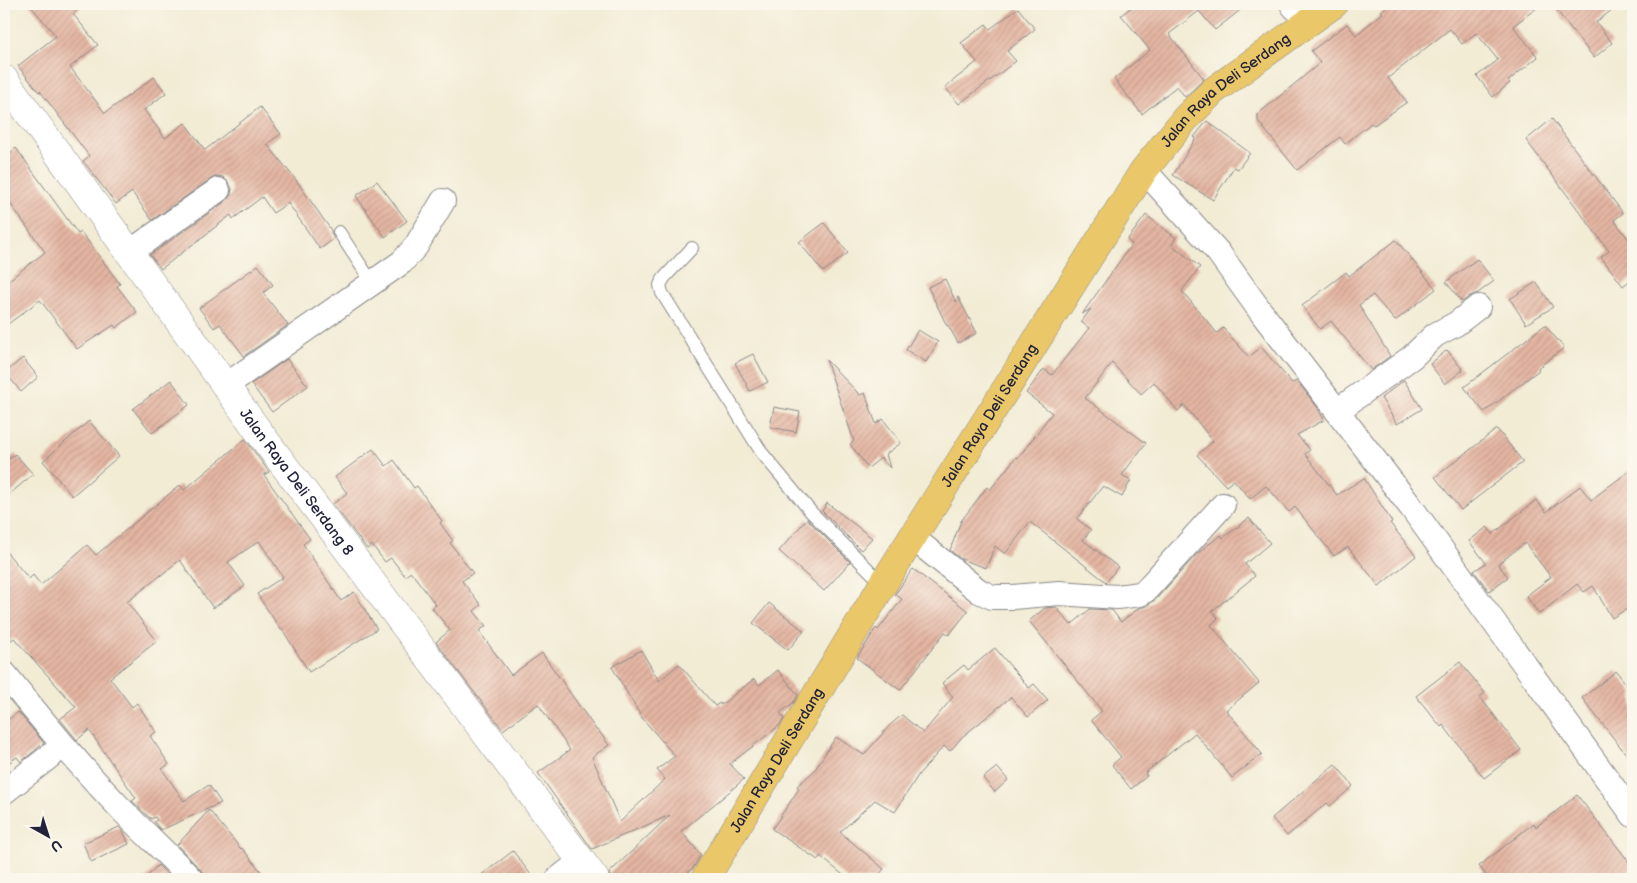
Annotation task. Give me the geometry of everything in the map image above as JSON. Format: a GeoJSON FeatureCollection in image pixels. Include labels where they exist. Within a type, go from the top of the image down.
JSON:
{"type":"FeatureCollection","features":[{"type":"Feature","properties":{"kind":"main road","name":"Jalan Raya Deli Serdang"},"geometry":{"type":"LineString","coordinates":[[705,879],[883,584],[1144,170],[1185,119],[1213,91],[1300,14],[1334,4]]}},
{"type":"Feature","properties":{"kind":"street","name":"Jalan Raya Deli Serdang 8"},"geometry":{"type":"LineString","coordinates":[[4,79],[225,386],[588,870]]}},
{"type":"Feature","properties":{"kind":"street"},"geometry":{"type":"LineString","coordinates":[[1144,170],[1218,252],[1411,507],[1633,815]]}},
{"type":"Feature","properties":{"kind":"street"},"geometry":{"type":"LineString","coordinates":[[130,252],[218,190]]}},
{"type":"Feature","properties":{"kind":"street"},"geometry":{"type":"LineString","coordinates":[[225,386],[402,262],[416,246],[443,201]]}},
{"type":"Feature","properties":{"kind":"street"},"geometry":{"type":"LineString","coordinates":[[1337,411],[1412,358],[1435,335],[1456,324],[1478,307]]}},
{"type":"Feature","properties":{"kind":"street"},"geometry":{"type":"LineString","coordinates":[[912,538],[979,591],[992,597],[1059,593],[1117,597],[1140,594],[1146,590],[1224,505]]}},
{"type":"Feature","properties":{"kind":"street"},"geometry":{"type":"LineString","coordinates":[[4,673],[63,746],[124,812],[191,879]]}},
{"type":"Feature","properties":{"kind":"street"},"geometry":{"type":"LineString","coordinates":[[4,792],[63,746]]}},
{"type":"Feature","properties":{"kind":"street"},"geometry":{"type":"LineString","coordinates":[[558,879],[588,870]]}},
{"type":"Feature","properties":{"kind":"lane"},"geometry":{"type":"LineString","coordinates":[[339,232],[373,284]]}},
{"type":"Feature","properties":{"kind":"lane"},"geometry":{"type":"LineString","coordinates":[[692,248],[664,278],[660,285],[662,294],[762,453],[811,512],[883,584]]}},
{"type":"Feature","properties":{"kind":"building"},"geometry":{"type":"Polygon","coordinates":[[[29,4],[85,4],[73,14],[98,45],[70,67],[105,113],[154,77],[166,93],[144,110],[165,138],[185,123],[205,150],[260,107],[281,134],[267,144],[296,180],[331,230],[334,239],[320,249],[288,203],[273,213],[262,197],[233,219],[231,215],[161,269],[150,255],[226,201],[231,195],[232,189],[223,177],[217,176],[152,220],[132,192],[116,204],[83,161],[89,156],[40,91],[18,66],[56,36],[29,4]]]}},
{"type":"Feature","properties":{"kind":"building"},"geometry":{"type":"Polygon","coordinates":[[[1136,4],[1248,4],[1215,30],[1199,11],[1169,34],[1204,79],[1185,97],[1177,86],[1142,114],[1114,79],[1150,50],[1121,15],[1136,4]]]}},
{"type":"Feature","properties":{"kind":"building"},"geometry":{"type":"Polygon","coordinates":[[[1391,4],[1542,4],[1513,26],[1538,57],[1508,81],[1510,83],[1493,97],[1477,76],[1498,60],[1476,33],[1462,44],[1450,29],[1388,78],[1407,102],[1374,125],[1371,123],[1345,144],[1340,137],[1297,170],[1258,121],[1258,114],[1320,63],[1311,51],[1347,24],[1356,35],[1391,4]]]}},
{"type":"Feature","properties":{"kind":"building"},"geometry":{"type":"Polygon","coordinates":[[[1566,4],[1620,4],[1596,22],[1612,43],[1594,58],[1557,11],[1566,4]]]}},
{"type":"Feature","properties":{"kind":"building"},"geometry":{"type":"Polygon","coordinates":[[[1018,8],[1035,29],[1007,51],[1016,61],[959,104],[945,87],[977,62],[961,43],[986,24],[990,29],[1018,8]]]}},
{"type":"Feature","properties":{"kind":"building"},"geometry":{"type":"Polygon","coordinates":[[[1552,119],[1623,213],[1614,220],[1633,245],[1633,278],[1623,286],[1601,257],[1609,251],[1526,140],[1552,119]]]}},
{"type":"Feature","properties":{"kind":"building"},"geometry":{"type":"Polygon","coordinates":[[[1207,121],[1250,153],[1238,169],[1234,167],[1213,200],[1173,175],[1196,138],[1194,137],[1207,121]]]}},
{"type":"Feature","properties":{"kind":"building"},"geometry":{"type":"Polygon","coordinates":[[[16,148],[78,234],[81,232],[120,284],[117,286],[137,312],[116,328],[114,325],[77,349],[40,300],[4,327],[4,284],[45,252],[4,195],[4,158],[16,148]]]}},
{"type":"Feature","properties":{"kind":"building"},"geometry":{"type":"Polygon","coordinates":[[[377,181],[407,221],[385,237],[356,196],[377,181]]]}},
{"type":"Feature","properties":{"kind":"building"},"geometry":{"type":"Polygon","coordinates":[[[1146,215],[1176,238],[1172,245],[1200,267],[1182,291],[1217,333],[1223,328],[1249,357],[1261,347],[1292,383],[1297,381],[1318,408],[1324,420],[1297,435],[1310,450],[1305,454],[1337,495],[1364,478],[1392,522],[1390,523],[1416,556],[1379,586],[1348,547],[1334,556],[1295,507],[1289,512],[1266,486],[1250,499],[1234,480],[1226,486],[1197,455],[1213,441],[1184,405],[1178,411],[1154,382],[1141,394],[1112,363],[1085,398],[1146,443],[1122,475],[1131,480],[1122,497],[1103,486],[1077,519],[1091,530],[1083,540],[1118,567],[1106,582],[1030,522],[1005,554],[995,546],[986,568],[961,559],[950,550],[961,521],[987,487],[990,490],[1016,457],[1018,458],[1052,413],[1026,393],[1044,369],[1052,375],[1089,328],[1081,322],[1091,309],[1082,314],[1132,244],[1127,240],[1146,215]]]}},
{"type":"Feature","properties":{"kind":"building"},"geometry":{"type":"Polygon","coordinates":[[[824,223],[848,253],[823,272],[799,242],[824,223]]]}},
{"type":"Feature","properties":{"kind":"building"},"geometry":{"type":"Polygon","coordinates":[[[1396,240],[1436,289],[1395,321],[1373,295],[1359,305],[1390,356],[1371,370],[1331,321],[1320,329],[1302,306],[1346,272],[1349,276],[1396,240]]]}},
{"type":"Feature","properties":{"kind":"building"},"geometry":{"type":"Polygon","coordinates":[[[1477,259],[1494,281],[1462,302],[1446,282],[1477,259]]]}},
{"type":"Feature","properties":{"kind":"building"},"geometry":{"type":"Polygon","coordinates":[[[258,265],[273,285],[263,293],[288,325],[244,356],[220,324],[214,328],[199,308],[258,265]]]}},
{"type":"Feature","properties":{"kind":"building"},"geometry":{"type":"Polygon","coordinates":[[[945,279],[956,302],[958,297],[977,333],[958,343],[947,326],[928,287],[945,279]]]}},
{"type":"Feature","properties":{"kind":"building"},"geometry":{"type":"Polygon","coordinates":[[[1536,282],[1553,307],[1526,324],[1510,299],[1536,282]]]}},
{"type":"Feature","properties":{"kind":"building"},"geometry":{"type":"Polygon","coordinates":[[[1545,325],[1564,348],[1538,368],[1539,370],[1484,412],[1464,387],[1545,325]]]}},
{"type":"Feature","properties":{"kind":"building"},"geometry":{"type":"Polygon","coordinates":[[[918,330],[938,342],[926,362],[906,350],[918,330]]]}},
{"type":"Feature","properties":{"kind":"building"},"geometry":{"type":"Polygon","coordinates":[[[1447,350],[1463,370],[1445,384],[1430,364],[1447,350]]]}},
{"type":"Feature","properties":{"kind":"building"},"geometry":{"type":"Polygon","coordinates":[[[753,354],[768,382],[750,391],[735,363],[753,354]]]}},
{"type":"Feature","properties":{"kind":"building"},"geometry":{"type":"Polygon","coordinates":[[[23,358],[38,377],[21,392],[5,372],[23,358]]]}},
{"type":"Feature","properties":{"kind":"building"},"geometry":{"type":"Polygon","coordinates":[[[287,359],[308,386],[272,412],[251,384],[287,359]]]}},
{"type":"Feature","properties":{"kind":"building"},"geometry":{"type":"Polygon","coordinates":[[[826,360],[860,395],[865,393],[876,424],[883,419],[901,443],[886,454],[890,468],[881,458],[868,468],[850,444],[854,441],[826,360]]]}},
{"type":"Feature","properties":{"kind":"building"},"geometry":{"type":"Polygon","coordinates":[[[171,380],[189,405],[152,433],[133,409],[171,380]]]}},
{"type":"Feature","properties":{"kind":"building"},"geometry":{"type":"Polygon","coordinates":[[[1404,380],[1422,409],[1397,424],[1381,398],[1404,380]]]}},
{"type":"Feature","properties":{"kind":"building"},"geometry":{"type":"Polygon","coordinates":[[[774,407],[800,412],[796,432],[770,427],[774,407]]]}},
{"type":"Feature","properties":{"kind":"building"},"geometry":{"type":"Polygon","coordinates":[[[89,421],[119,456],[72,496],[43,461],[89,421]]]}},
{"type":"Feature","properties":{"kind":"building"},"geometry":{"type":"Polygon","coordinates":[[[1497,429],[1523,462],[1461,510],[1435,477],[1497,429]]]}},
{"type":"Feature","properties":{"kind":"building"},"geometry":{"type":"Polygon","coordinates":[[[245,439],[269,472],[264,475],[310,539],[303,544],[341,601],[354,592],[377,629],[309,672],[257,594],[283,577],[259,541],[228,562],[245,586],[213,608],[180,560],[127,602],[157,641],[110,678],[132,707],[137,703],[156,732],[150,736],[169,764],[162,769],[184,801],[209,785],[221,803],[161,830],[154,822],[157,820],[155,817],[151,819],[132,801],[136,798],[89,730],[77,740],[60,719],[76,707],[14,638],[4,645],[4,549],[29,579],[33,575],[41,585],[87,545],[96,555],[180,485],[184,490],[245,439]]]}},
{"type":"Feature","properties":{"kind":"building"},"geometry":{"type":"Polygon","coordinates":[[[373,449],[386,466],[394,460],[414,488],[417,486],[442,521],[440,523],[453,541],[450,543],[473,573],[462,581],[481,605],[474,611],[486,626],[479,631],[511,675],[542,653],[609,745],[592,757],[620,822],[665,779],[657,770],[675,756],[642,718],[612,667],[641,650],[659,681],[679,664],[715,706],[720,703],[721,705],[754,679],[759,685],[778,670],[798,695],[794,702],[780,713],[784,718],[780,725],[730,764],[744,779],[681,831],[701,855],[693,868],[680,879],[610,879],[609,873],[670,815],[592,849],[538,773],[570,750],[538,704],[503,730],[436,642],[450,630],[432,608],[436,605],[411,572],[405,576],[391,558],[385,562],[372,545],[367,549],[333,504],[347,493],[335,477],[373,449]]]}},
{"type":"Feature","properties":{"kind":"building"},"geometry":{"type":"Polygon","coordinates":[[[15,454],[33,474],[4,499],[4,463],[15,454]]]}},
{"type":"Feature","properties":{"kind":"building"},"geometry":{"type":"Polygon","coordinates":[[[1633,468],[1633,605],[1612,618],[1593,586],[1584,592],[1577,584],[1539,614],[1526,596],[1551,577],[1525,543],[1498,564],[1508,577],[1489,591],[1474,571],[1486,563],[1469,541],[1487,527],[1493,534],[1536,500],[1546,512],[1580,486],[1591,500],[1633,468]]]}},
{"type":"Feature","properties":{"kind":"building"},"geometry":{"type":"Polygon","coordinates":[[[827,503],[872,538],[861,550],[822,511],[827,503]]]}},
{"type":"Feature","properties":{"kind":"building"},"geometry":{"type":"Polygon","coordinates":[[[1249,518],[1270,543],[1245,564],[1255,576],[1212,611],[1218,618],[1211,625],[1259,683],[1226,710],[1262,754],[1232,778],[1195,733],[1145,773],[1147,776],[1131,789],[1112,765],[1121,757],[1091,720],[1102,711],[1029,621],[1045,608],[1056,607],[1071,625],[1090,609],[1112,610],[1121,622],[1139,608],[1147,606],[1156,599],[1199,552],[1221,535],[1223,538],[1249,518]]]}},
{"type":"Feature","properties":{"kind":"building"},"geometry":{"type":"Polygon","coordinates":[[[807,519],[850,562],[824,591],[779,551],[807,519]]]}},
{"type":"Feature","properties":{"kind":"building"},"geometry":{"type":"Polygon","coordinates":[[[913,569],[968,611],[949,635],[945,632],[900,690],[857,658],[876,628],[878,630],[902,599],[895,594],[913,569]]]}},
{"type":"Feature","properties":{"kind":"building"},"geometry":{"type":"Polygon","coordinates":[[[769,603],[804,631],[788,650],[753,623],[769,603]]]}},
{"type":"Feature","properties":{"kind":"building"},"geometry":{"type":"Polygon","coordinates":[[[995,648],[1029,688],[1034,684],[1048,700],[1028,717],[1011,697],[962,737],[950,751],[944,746],[919,774],[895,812],[875,800],[840,832],[884,869],[875,879],[848,879],[820,856],[818,860],[772,829],[799,789],[797,786],[814,771],[836,737],[864,755],[890,725],[902,715],[923,733],[953,697],[942,683],[964,665],[968,670],[995,648]]]}},
{"type":"Feature","properties":{"kind":"building"},"geometry":{"type":"Polygon","coordinates":[[[1460,662],[1485,693],[1480,697],[1521,750],[1484,778],[1443,725],[1441,727],[1416,696],[1460,662]]]}},
{"type":"Feature","properties":{"kind":"building"},"geometry":{"type":"Polygon","coordinates":[[[1616,671],[1633,693],[1633,763],[1582,698],[1616,671]]]}},
{"type":"Feature","properties":{"kind":"building"},"geometry":{"type":"Polygon","coordinates":[[[18,712],[44,743],[21,762],[17,757],[4,766],[4,723],[18,712]]]}},
{"type":"Feature","properties":{"kind":"building"},"geometry":{"type":"Polygon","coordinates":[[[1335,764],[1353,786],[1330,806],[1327,803],[1287,836],[1272,818],[1335,764]]]}},
{"type":"Feature","properties":{"kind":"building"},"geometry":{"type":"Polygon","coordinates":[[[997,767],[1008,780],[995,792],[983,778],[997,767]]]}},
{"type":"Feature","properties":{"kind":"building"},"geometry":{"type":"Polygon","coordinates":[[[1577,795],[1633,867],[1618,879],[1489,879],[1479,866],[1534,823],[1536,827],[1577,795]]]}},
{"type":"Feature","properties":{"kind":"building"},"geometry":{"type":"Polygon","coordinates":[[[209,810],[267,879],[204,879],[201,870],[177,845],[209,810]]]}},
{"type":"Feature","properties":{"kind":"building"},"geometry":{"type":"Polygon","coordinates":[[[119,827],[129,844],[91,862],[83,843],[119,827]]]}},
{"type":"Feature","properties":{"kind":"building"},"geometry":{"type":"Polygon","coordinates":[[[513,851],[534,879],[476,879],[513,851]]]}},
{"type":"Feature","properties":{"kind":"building"},"geometry":{"type":"Polygon","coordinates":[[[158,865],[172,879],[145,879],[158,865]]]}}]}
